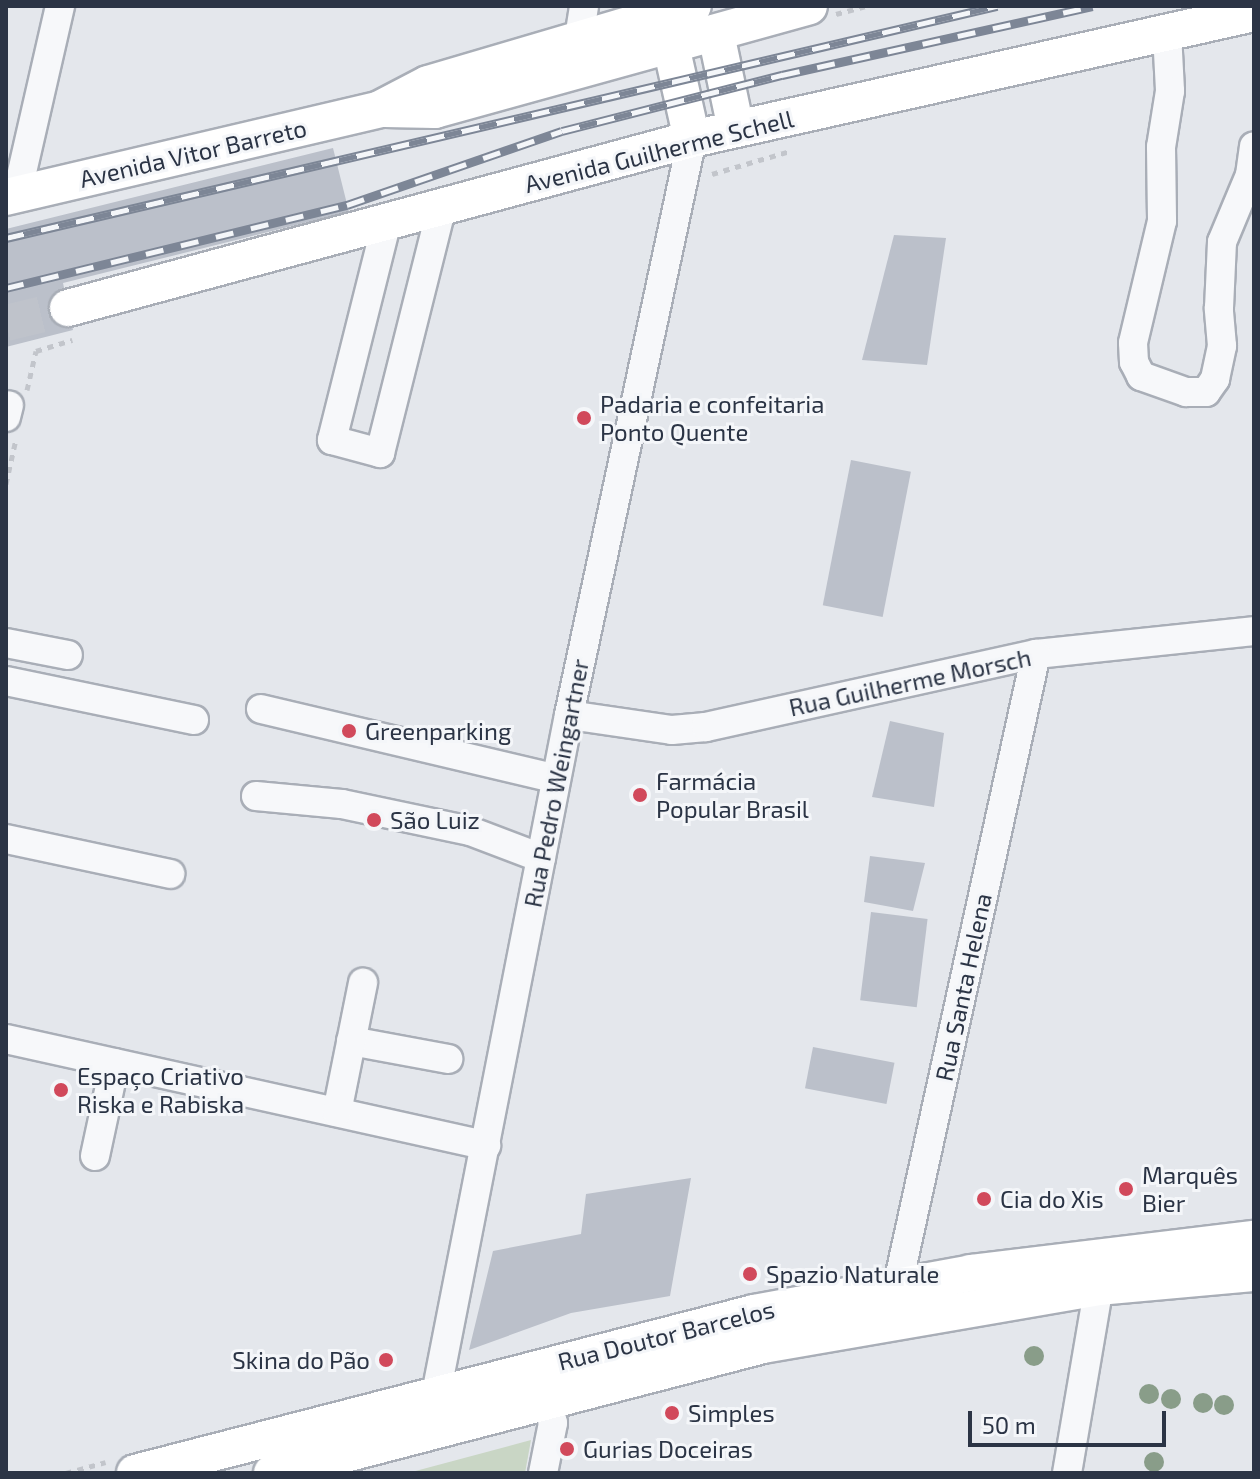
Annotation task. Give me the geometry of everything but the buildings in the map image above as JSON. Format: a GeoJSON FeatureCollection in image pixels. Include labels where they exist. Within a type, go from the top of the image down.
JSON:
{"type":"FeatureCollection","features":[{"type":"Feature","properties":{"kind":"main road"},"geometry":{"type":"LineString","coordinates":[[380,109],[428,84],[581,22],[693,6]]}},
{"type":"Feature","properties":{"kind":"main road"},"geometry":{"type":"LineString","coordinates":[[380,109],[435,110],[809,6]]}},
{"type":"Feature","properties":{"kind":"main road","name":"Avenida Guilherme Schell"},"geometry":{"type":"LineString","coordinates":[[75,322],[387,221],[692,139],[1254,13]]}},
{"type":"Feature","properties":{"kind":"main road"},"geometry":{"type":"LineString","coordinates":[[716,34],[736,129]]}},
{"type":"Feature","properties":{"kind":"main road"},"geometry":{"type":"LineString","coordinates":[[671,46],[692,139]]}},
{"type":"Feature","properties":{"kind":"main road","name":"Avenida Vitor Barreto"},"geometry":{"type":"LineString","coordinates":[[12,195],[380,109]]}},
{"type":"Feature","properties":{"kind":"main road","name":"Rua Doutor Barcelos"},"geometry":{"type":"LineString","coordinates":[[123,1467],[181,1467],[440,1411],[548,1403],[763,1345],[1254,1239]]}},
{"type":"Feature","properties":{"kind":"main road","name":"Rua Doutor Barcelos"},"geometry":{"type":"LineString","coordinates":[[272,1473],[440,1411],[538,1366],[754,1313],[898,1285],[1101,1271],[1254,1273]]}},
{"type":"Feature","properties":{"kind":"street"},"geometry":{"type":"LineString","coordinates":[[12,195],[60,6]]}},
{"type":"Feature","properties":{"kind":"street"},"geometry":{"type":"LineString","coordinates":[[1167,33],[1170,91],[1161,147],[1162,221],[1133,343],[1134,362],[1141,376],[1186,392],[1206,392],[1215,379],[1222,346],[1219,308],[1222,242],[1250,175],[1254,146]]}},
{"type":"Feature","properties":{"kind":"street","name":"Rua Pedro Weingartner"},"geometry":{"type":"LineString","coordinates":[[440,1411],[486,1145],[556,779],[692,139]]}},
{"type":"Feature","properties":{"kind":"street"},"geometry":{"type":"LineString","coordinates":[[387,221],[332,440],[380,453],[442,207]]}},
{"type":"Feature","properties":{"kind":"street","name":"Rua Guilherme Morsch"},"geometry":{"type":"LineString","coordinates":[[569,715],[672,730],[706,727],[1036,654],[1254,631]]}},
{"type":"Feature","properties":{"kind":"street"},"geometry":{"type":"LineString","coordinates":[[6,643],[68,655]]}},
{"type":"Feature","properties":{"kind":"street","name":"Rua Santa Helena"},"geometry":{"type":"LineString","coordinates":[[890,1320],[1036,654]]}},
{"type":"Feature","properties":{"kind":"street"},"geometry":{"type":"LineString","coordinates":[[6,681],[194,720]]}},
{"type":"Feature","properties":{"kind":"street"},"geometry":{"type":"LineString","coordinates":[[261,709],[556,779]]}},
{"type":"Feature","properties":{"kind":"street"},"geometry":{"type":"LineString","coordinates":[[256,796],[342,804],[470,831],[541,858]]}},
{"type":"Feature","properties":{"kind":"street"},"geometry":{"type":"LineString","coordinates":[[6,839],[170,874]]}},
{"type":"Feature","properties":{"kind":"street"},"geometry":{"type":"LineString","coordinates":[[337,1112],[363,983]]}},
{"type":"Feature","properties":{"kind":"street"},"geometry":{"type":"LineString","coordinates":[[6,1039],[486,1145]]}},
{"type":"Feature","properties":{"kind":"street"},"geometry":{"type":"LineString","coordinates":[[351,1041],[448,1059]]}},
{"type":"Feature","properties":{"kind":"street"},"geometry":{"type":"LineString","coordinates":[[95,1156],[115,1063]]}},
{"type":"Feature","properties":{"kind":"street"},"geometry":{"type":"LineString","coordinates":[[1067,1473],[1101,1271]]}},
{"type":"Feature","properties":{"kind":"street"},"geometry":{"type":"LineString","coordinates":[[538,1366],[553,1423],[543,1473]]}},
{"type":"Feature","properties":{"kind":"path"},"geometry":{"type":"LineString","coordinates":[[707,175],[798,149]]}},
{"type":"Feature","properties":{"kind":"path"},"geometry":{"type":"LineString","coordinates":[[36,351],[75,322]]}},
{"type":"Feature","properties":{"kind":"path"},"geometry":{"type":"LineString","coordinates":[[66,1473],[123,1467]]}},
{"type":"Feature","properties":{"kind":"green space"},"geometry":{"type":"Polygon","coordinates":[[[531,1440],[525,1473],[408,1473],[531,1440]]]}},
{"type":"Feature","properties":{"kind":"tunnel"},"geometry":{"type":"LineString","coordinates":[[6,323],[68,308]]}},
{"type":"Feature","properties":{"kind":"railway"},"geometry":{"type":"LineString","coordinates":[[6,238],[997,6]]}},
{"type":"Feature","properties":{"kind":"railway"},"geometry":{"type":"LineString","coordinates":[[6,288],[347,205],[562,131],[782,75],[1092,6]]}},
{"type":"Feature","properties":{"kind":"place","name":"Padaria e confeitaria Ponto Quente"},"geometry":{"type":"Point","coordinates":[584,418]}},
{"type":"Feature","properties":{"kind":"place","name":"Greenparking"},"geometry":{"type":"Point","coordinates":[349,731]}},
{"type":"Feature","properties":{"kind":"place","name":"Farmácia Popular Brasil"},"geometry":{"type":"Point","coordinates":[640,795]}},
{"type":"Feature","properties":{"kind":"place","name":"São Luiz"},"geometry":{"type":"Point","coordinates":[374,820]}},
{"type":"Feature","properties":{"kind":"place","name":"Espaço Criativo Riska e Rabiska"},"geometry":{"type":"Point","coordinates":[61,1090]}},
{"type":"Feature","properties":{"kind":"place","name":"Marquês Bier"},"geometry":{"type":"Point","coordinates":[1126,1189]}},
{"type":"Feature","properties":{"kind":"place","name":"Cia do Xis"},"geometry":{"type":"Point","coordinates":[984,1199]}},
{"type":"Feature","properties":{"kind":"place","name":"Spazio Naturale"},"geometry":{"type":"Point","coordinates":[750,1274]}},
{"type":"Feature","properties":{"kind":"place","name":"Skina do Pão"},"geometry":{"type":"Point","coordinates":[386,1360]}},
{"type":"Feature","properties":{"kind":"place","name":"Simples"},"geometry":{"type":"Point","coordinates":[672,1413]}},
{"type":"Feature","properties":{"kind":"place","name":"Gurias Doceiras"},"geometry":{"type":"Point","coordinates":[567,1449]}}]}
